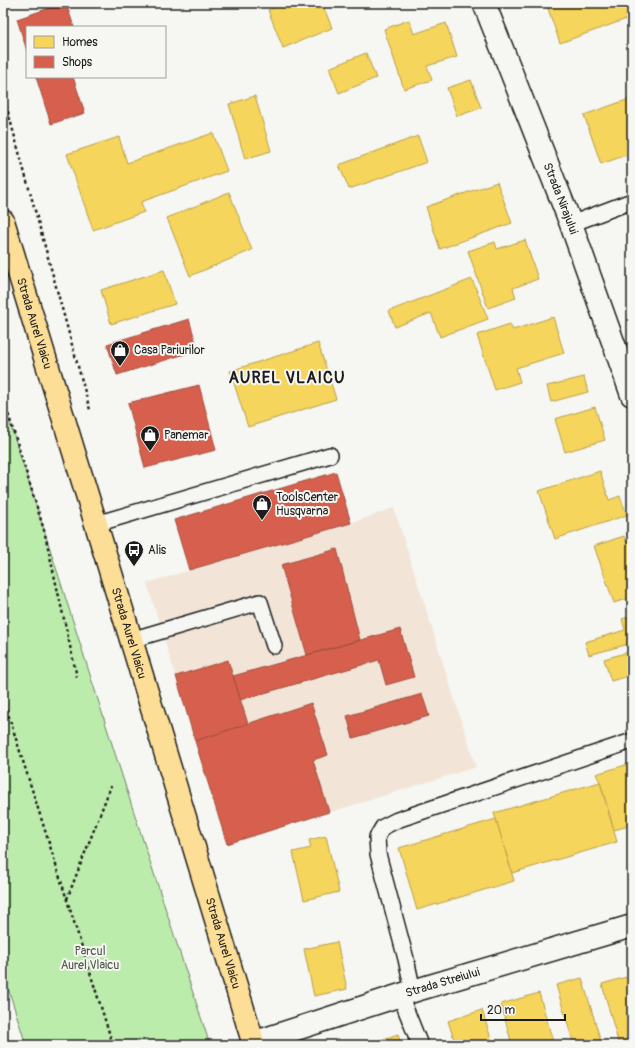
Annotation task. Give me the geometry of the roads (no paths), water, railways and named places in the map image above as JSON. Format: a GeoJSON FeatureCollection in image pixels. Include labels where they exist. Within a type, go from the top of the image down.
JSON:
{"type":"FeatureCollection","features":[{"type":"Feature","properties":{"kind":"main road","name":"Strada Aurel Vlaicu"},"geometry":{"type":"LineString","coordinates":[[3,222],[254,1044]]}},
{"type":"Feature","properties":{"kind":"street","name":"Strada Nirajului"},"geometry":{"type":"LineString","coordinates":[[484,3],[571,224],[632,395]]}},
{"type":"Feature","properties":{"kind":"street","name":"Strada Streiului"},"geometry":{"type":"LineString","coordinates":[[254,1044],[406,993],[632,926]]}},
{"type":"Feature","properties":{"kind":"lane"},"geometry":{"type":"LineString","coordinates":[[571,224],[632,201]]}},
{"type":"Feature","properties":{"kind":"lane"},"geometry":{"type":"LineString","coordinates":[[96,524],[330,455]]}},
{"type":"Feature","properties":{"kind":"lane"},"geometry":{"type":"LineString","coordinates":[[131,640],[260,602],[274,646]]}},
{"type":"Feature","properties":{"kind":"lane"},"geometry":{"type":"LineString","coordinates":[[420,1045],[406,993],[406,960],[378,854],[377,837],[383,827],[397,820],[632,741]]}},
{"type":"Feature","properties":{"kind":"place","name":"Casa Pariurilor"},"geometry":{"type":"Point","coordinates":[120,367]}},
{"type":"Feature","properties":{"kind":"place","name":"Panemar"},"geometry":{"type":"Point","coordinates":[150,452]}},
{"type":"Feature","properties":{"kind":"place","name":"ToolsCenter Husqvarna"},"geometry":{"type":"Point","coordinates":[262,521]}},
{"type":"Feature","properties":{"kind":"place","name":"Alis"},"geometry":{"type":"Point","coordinates":[134,567]}},
{"type":"Feature","properties":{"kind":"district","name":"AUREL VLAICU"},"geometry":{"type":"Point","coordinates":[287,377]}},
{"type":"Feature","properties":{"kind":"park label","name":"Parcul Aurel Vlaicu"},"geometry":{"type":"Point","coordinates":[90,958]}}]}
